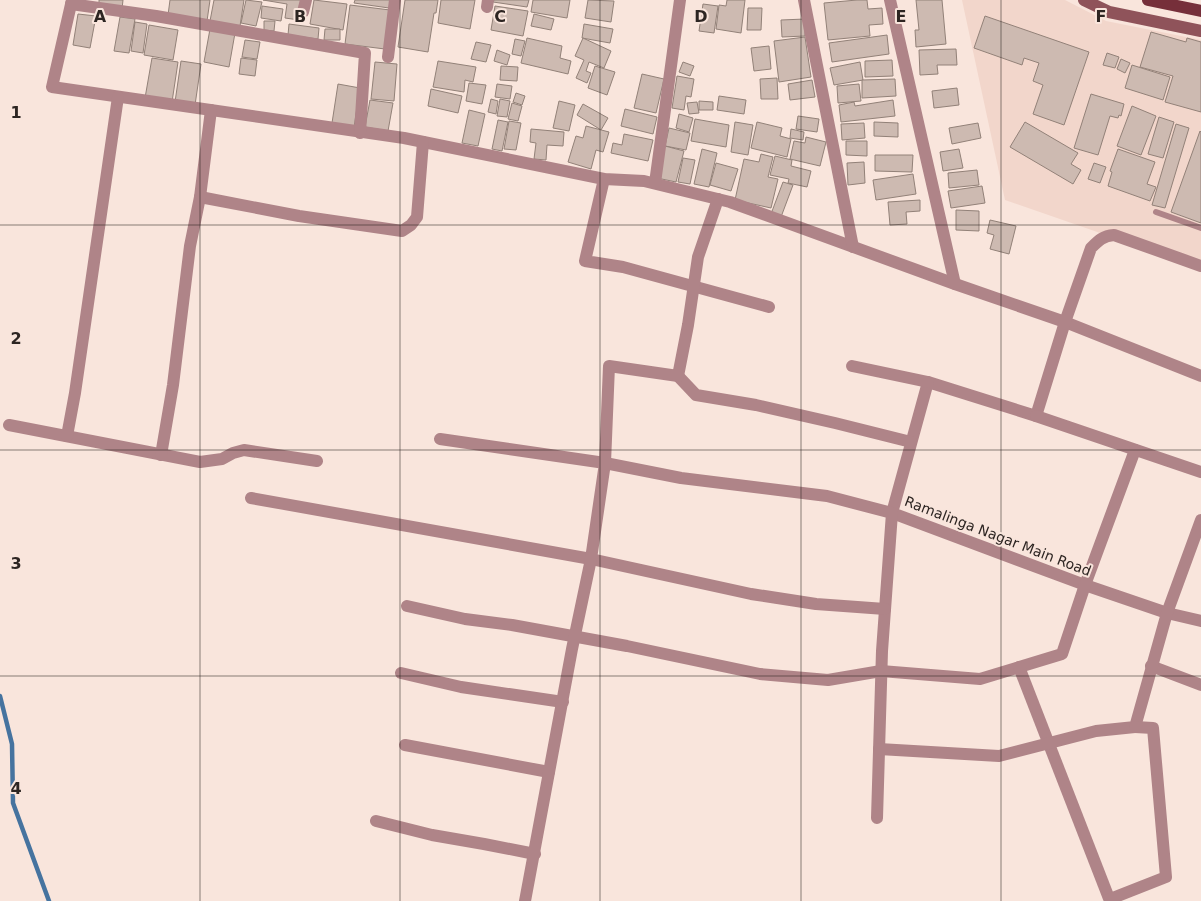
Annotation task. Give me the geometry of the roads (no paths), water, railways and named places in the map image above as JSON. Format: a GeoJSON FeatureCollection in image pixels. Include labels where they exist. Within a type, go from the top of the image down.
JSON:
{"type":"FeatureCollection","features":[{"type":"Feature","properties":{"kind":"main road"},"geometry":{"type":"LineString","coordinates":[[1084,0],[1109,12],[1201,31]]}},
{"type":"Feature","properties":{"kind":"main road"},"geometry":{"type":"LineString","coordinates":[[1148,0],[1201,11]]}},
{"type":"Feature","properties":{"kind":"street"},"geometry":{"type":"LineString","coordinates":[[388,57],[395,0]]}},
{"type":"Feature","properties":{"kind":"street"},"geometry":{"type":"LineString","coordinates":[[655,183],[680,0]]}},
{"type":"Feature","properties":{"kind":"street"},"geometry":{"type":"LineString","coordinates":[[804,0],[853,247]]}},
{"type":"Feature","properties":{"kind":"street"},"geometry":{"type":"LineString","coordinates":[[890,0],[955,284]]}},
{"type":"Feature","properties":{"kind":"street"},"geometry":{"type":"LineString","coordinates":[[360,133],[365,53],[72,2],[52,87],[211,110],[360,133],[423,142],[604,179],[644,180],[730,202],[1065,322],[1201,376]]}},
{"type":"Feature","properties":{"kind":"street"},"geometry":{"type":"LineString","coordinates":[[67,436],[75,393],[118,97]]}},
{"type":"Feature","properties":{"kind":"street"},"geometry":{"type":"LineString","coordinates":[[161,455],[173,386],[190,246],[200,197],[211,110]]}},
{"type":"Feature","properties":{"kind":"street"},"geometry":{"type":"LineString","coordinates":[[200,197],[299,216],[402,231],[412,225],[417,217],[423,142]]}},
{"type":"Feature","properties":{"kind":"street"},"geometry":{"type":"LineString","coordinates":[[604,179],[585,261],[623,266],[769,306]]}},
{"type":"Feature","properties":{"kind":"street"},"geometry":{"type":"LineString","coordinates":[[678,376],[698,257],[718,199]]}},
{"type":"Feature","properties":{"kind":"street"},"geometry":{"type":"LineString","coordinates":[[1036,416],[1065,322],[1091,248],[1105,236],[1114,235],[1201,266]]}},
{"type":"Feature","properties":{"kind":"street"},"geometry":{"type":"LineString","coordinates":[[526,901],[575,636],[592,559],[605,463],[609,366],[678,376],[696,395],[756,405],[911,442]]}},
{"type":"Feature","properties":{"kind":"street"},"geometry":{"type":"LineString","coordinates":[[852,366],[928,382],[1036,416],[1201,472]]}},
{"type":"Feature","properties":{"kind":"street","name":"Ramalinga Nagar Main Road"},"geometry":{"type":"LineString","coordinates":[[928,382],[892,513],[1085,585],[1166,613],[1201,621]]}},
{"type":"Feature","properties":{"kind":"street"},"geometry":{"type":"LineString","coordinates":[[9,425],[200,462],[222,459],[244,450],[317,461]]}},
{"type":"Feature","properties":{"kind":"street"},"geometry":{"type":"LineString","coordinates":[[440,439],[605,463],[681,478],[827,496],[892,513],[881,672],[876,818]]}},
{"type":"Feature","properties":{"kind":"street"},"geometry":{"type":"LineString","coordinates":[[407,606],[465,619],[627,646],[760,674],[828,680],[881,672],[980,679],[1062,654],[1085,585],[1135,450]]}},
{"type":"Feature","properties":{"kind":"street"},"geometry":{"type":"LineString","coordinates":[[251,498],[592,559],[751,594],[816,604],[885,609]]}},
{"type":"Feature","properties":{"kind":"street"},"geometry":{"type":"LineString","coordinates":[[1135,728],[1166,613],[1201,520]]}},
{"type":"Feature","properties":{"kind":"street"},"geometry":{"type":"LineString","coordinates":[[1151,666],[1201,685]]}},
{"type":"Feature","properties":{"kind":"street"},"geometry":{"type":"LineString","coordinates":[[879,749],[999,756],[1049,743],[1096,731],[1153,728],[1166,877],[1110,900],[1049,743],[1019,667]]}},
{"type":"Feature","properties":{"kind":"street"},"geometry":{"type":"LineString","coordinates":[[401,673],[461,687],[563,702]]}},
{"type":"Feature","properties":{"kind":"street"},"geometry":{"type":"LineString","coordinates":[[404,745],[549,772]]}},
{"type":"Feature","properties":{"kind":"street"},"geometry":{"type":"LineString","coordinates":[[376,821],[432,835],[535,854]]}},
{"type":"Feature","properties":{"kind":"lane"},"geometry":{"type":"LineString","coordinates":[[1156,212],[1201,228]]}},
{"type":"Feature","properties":{"kind":"waterway"},"geometry":{"type":"LineString","coordinates":[[0,696],[12,744],[13,803],[49,901]]}}]}
